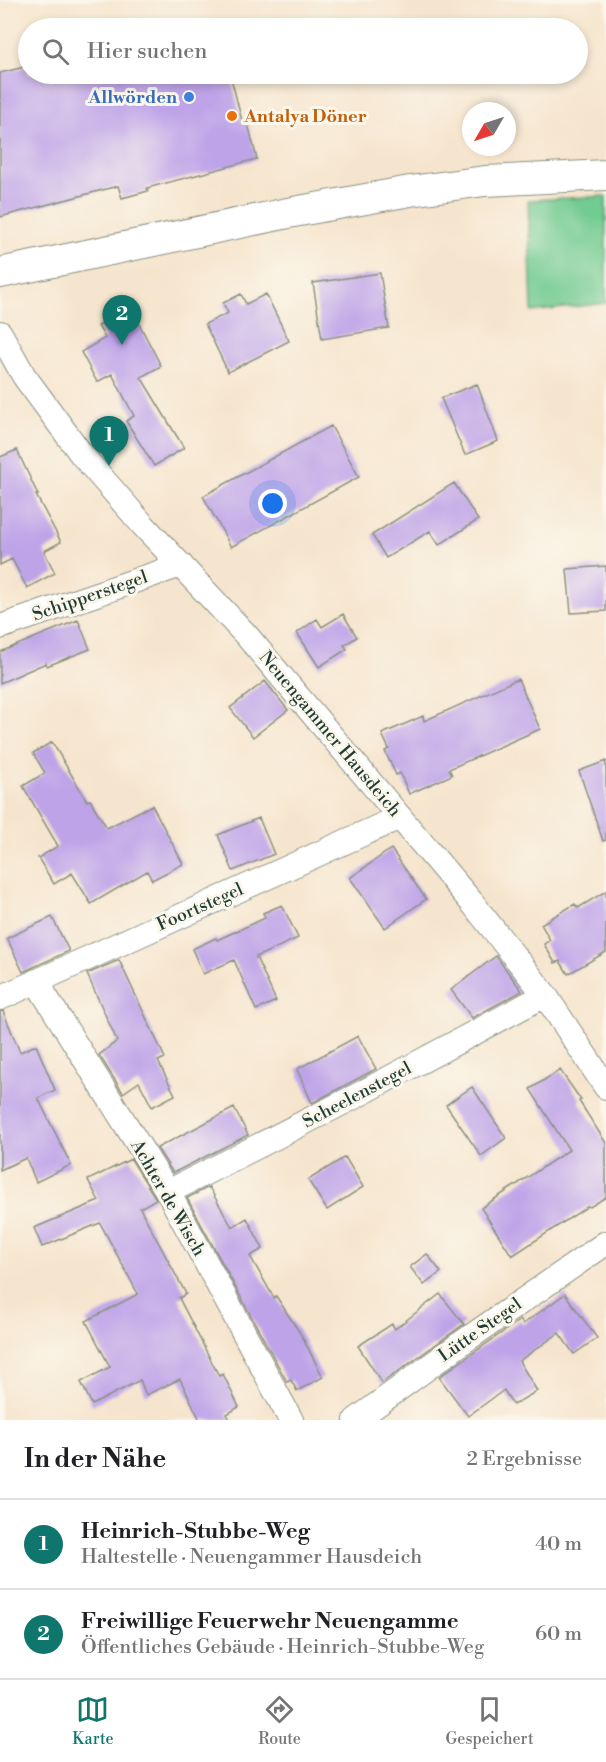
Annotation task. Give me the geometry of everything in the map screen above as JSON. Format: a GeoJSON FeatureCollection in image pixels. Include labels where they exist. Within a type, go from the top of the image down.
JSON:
{"type":"FeatureCollection","features":[{"type":"Feature","properties":{"kind":"main road"},"geometry":{"type":"LineString","coordinates":[[0,273],[410,190],[485,181],[606,175]]}},
{"type":"Feature","properties":{"kind":"street","name":"Neuengammer Hausdeich"},"geometry":{"type":"LineString","coordinates":[[0,333],[24,376],[66,435],[98,474],[247,636],[474,905],[545,995],[606,1088]]}},
{"type":"Feature","properties":{"kind":"street","name":"Schipperstegel"},"geometry":{"type":"LineString","coordinates":[[0,627],[180,565]]}},
{"type":"Feature","properties":{"kind":"street","name":"Foortstegel"},"geometry":{"type":"LineString","coordinates":[[0,998],[400,817]]}},
{"type":"Feature","properties":{"kind":"street","name":"Achter de Wisch"},"geometry":{"type":"LineString","coordinates":[[36,981],[168,1192],[291,1420]]}},
{"type":"Feature","properties":{"kind":"street","name":"Scheelenstegel"},"geometry":{"type":"LineString","coordinates":[[168,1192],[356,1096],[545,995]]}},
{"type":"Feature","properties":{"kind":"street","name":"Lütte Stegel"},"geometry":{"type":"LineString","coordinates":[[356,1420],[460,1344],[606,1243]]}},
{"type":"Feature","properties":{"kind":"green space"},"geometry":{"type":"Polygon","coordinates":[[[606,196],[606,303],[532,312],[528,200],[606,196]]]}},
{"type":"Feature","properties":{"kind":"building"},"geometry":{"type":"Polygon","coordinates":[[[18,68],[18,84],[233,84],[242,121],[247,120],[257,159],[147,188],[148,191],[122,198],[118,186],[0,217],[0,73],[18,68]]]}},
{"type":"Feature","properties":{"kind":"building"},"geometry":{"type":"Polygon","coordinates":[[[380,273],[389,328],[322,339],[313,283],[380,273]]]}},
{"type":"Feature","properties":{"kind":"building"},"geometry":{"type":"Polygon","coordinates":[[[241,294],[246,304],[266,294],[289,341],[228,372],[205,324],[228,313],[223,303],[241,294]]]}},
{"type":"Feature","properties":{"kind":"building"},"geometry":{"type":"Polygon","coordinates":[[[131,308],[161,366],[141,377],[184,448],[154,466],[126,421],[134,416],[112,374],[97,382],[81,352],[105,338],[98,326],[131,308]]]}},
{"type":"Feature","properties":{"kind":"building"},"geometry":{"type":"Polygon","coordinates":[[[477,384],[498,441],[465,455],[441,398],[477,384]]]}},
{"type":"Feature","properties":{"kind":"building"},"geometry":{"type":"Polygon","coordinates":[[[331,426],[359,477],[231,547],[203,496],[331,426]]]}},
{"type":"Feature","properties":{"kind":"building"},"geometry":{"type":"Polygon","coordinates":[[[17,450],[38,495],[36,495],[61,542],[44,551],[55,573],[27,588],[12,559],[0,565],[0,457],[17,450]]]}},
{"type":"Feature","properties":{"kind":"building"},"geometry":{"type":"Polygon","coordinates":[[[454,483],[478,520],[439,545],[430,531],[386,558],[372,535],[454,483]]]}},
{"type":"Feature","properties":{"kind":"building"},"geometry":{"type":"Polygon","coordinates":[[[606,566],[606,611],[571,613],[567,569],[606,566]]]}},
{"type":"Feature","properties":{"kind":"building"},"geometry":{"type":"Polygon","coordinates":[[[343,614],[357,637],[344,645],[347,649],[319,667],[297,633],[317,619],[322,627],[343,614]]]}},
{"type":"Feature","properties":{"kind":"building"},"geometry":{"type":"Polygon","coordinates":[[[78,620],[90,649],[47,666],[46,663],[0,683],[0,652],[78,620]]]}},
{"type":"Feature","properties":{"kind":"building"},"geometry":{"type":"Polygon","coordinates":[[[518,679],[540,729],[449,769],[452,775],[409,794],[400,773],[396,775],[385,751],[389,749],[382,734],[423,716],[424,721],[518,679]]]}},
{"type":"Feature","properties":{"kind":"building"},"geometry":{"type":"Polygon","coordinates":[[[265,681],[288,710],[253,737],[230,708],[265,681]]]}},
{"type":"Feature","properties":{"kind":"building"},"geometry":{"type":"Polygon","coordinates":[[[52,742],[87,801],[90,800],[107,828],[152,805],[183,864],[152,880],[147,871],[91,904],[72,873],[54,884],[38,858],[58,846],[23,786],[45,773],[33,753],[52,742]]]}},
{"type":"Feature","properties":{"kind":"building"},"geometry":{"type":"Polygon","coordinates":[[[606,761],[606,840],[603,841],[579,771],[606,761]]]}},
{"type":"Feature","properties":{"kind":"building"},"geometry":{"type":"Polygon","coordinates":[[[259,818],[274,854],[233,871],[218,835],[259,818]]]}},
{"type":"Feature","properties":{"kind":"building"},"geometry":{"type":"Polygon","coordinates":[[[391,849],[426,899],[385,928],[350,878],[391,849]]]}},
{"type":"Feature","properties":{"kind":"building"},"geometry":{"type":"Polygon","coordinates":[[[606,891],[606,952],[568,974],[560,961],[555,963],[544,944],[550,940],[541,924],[575,904],[578,908],[606,891]]]}},
{"type":"Feature","properties":{"kind":"building"},"geometry":{"type":"Polygon","coordinates":[[[282,905],[298,938],[256,957],[276,1001],[256,1010],[234,960],[203,974],[192,949],[265,918],[263,913],[282,905]]]}},
{"type":"Feature","properties":{"kind":"building"},"geometry":{"type":"Polygon","coordinates":[[[52,917],[69,951],[23,972],[7,938],[52,917]]]}},
{"type":"Feature","properties":{"kind":"building"},"geometry":{"type":"Polygon","coordinates":[[[496,956],[522,991],[472,1018],[451,990],[496,956]]]}},
{"type":"Feature","properties":{"kind":"building"},"geometry":{"type":"Polygon","coordinates":[[[119,960],[165,1058],[158,1061],[175,1095],[152,1107],[139,1082],[123,1093],[99,1055],[117,1041],[87,974],[119,960]]]}},
{"type":"Feature","properties":{"kind":"building"},"geometry":{"type":"Polygon","coordinates":[[[3,1011],[20,1052],[36,1045],[55,1090],[38,1098],[71,1165],[36,1182],[26,1158],[0,1170],[0,1012],[3,1011]]]}},
{"type":"Feature","properties":{"kind":"building"},"geometry":{"type":"Polygon","coordinates":[[[358,1036],[376,1069],[312,1103],[297,1069],[358,1036]]]}},
{"type":"Feature","properties":{"kind":"building"},"geometry":{"type":"Polygon","coordinates":[[[560,1070],[606,1143],[606,1197],[588,1206],[512,1256],[481,1208],[569,1150],[530,1089],[560,1070]]]}},
{"type":"Feature","properties":{"kind":"building"},"geometry":{"type":"Polygon","coordinates":[[[472,1087],[506,1138],[481,1156],[446,1105],[472,1087]]]}},
{"type":"Feature","properties":{"kind":"building"},"geometry":{"type":"Polygon","coordinates":[[[234,1108],[248,1135],[173,1173],[157,1148],[234,1108]]]}},
{"type":"Feature","properties":{"kind":"building"},"geometry":{"type":"Polygon","coordinates":[[[345,1157],[363,1187],[327,1210],[308,1180],[345,1157]]]}},
{"type":"Feature","properties":{"kind":"building"},"geometry":{"type":"Polygon","coordinates":[[[131,1159],[156,1199],[140,1208],[186,1294],[179,1298],[219,1376],[223,1374],[239,1407],[227,1414],[230,1420],[200,1420],[180,1379],[146,1395],[140,1380],[92,1405],[81,1382],[110,1367],[86,1321],[138,1294],[100,1223],[42,1247],[34,1228],[99,1201],[88,1180],[131,1159]]]}},
{"type":"Feature","properties":{"kind":"building"},"geometry":{"type":"Polygon","coordinates":[[[209,1187],[232,1227],[247,1218],[263,1249],[250,1256],[274,1298],[276,1296],[300,1333],[323,1377],[297,1391],[291,1380],[287,1382],[187,1198],[209,1187]]]}},
{"type":"Feature","properties":{"kind":"building"},"geometry":{"type":"Polygon","coordinates":[[[427,1254],[441,1272],[424,1285],[410,1267],[427,1254]]]}},
{"type":"Feature","properties":{"kind":"building"},"geometry":{"type":"Polygon","coordinates":[[[440,1294],[464,1324],[382,1383],[358,1346],[392,1324],[395,1329],[440,1294]]]}},
{"type":"Feature","properties":{"kind":"building"},"geometry":{"type":"Polygon","coordinates":[[[565,1294],[597,1338],[574,1354],[559,1333],[519,1361],[537,1391],[513,1405],[504,1390],[468,1416],[439,1377],[520,1320],[523,1324],[565,1294]]]}},
{"type":"Feature","properties":{"kind":"place","name":"Allwörden"},"geometry":{"type":"Point","coordinates":[189,97]}},
{"type":"Feature","properties":{"kind":"place","name":"Antalya Döner"},"geometry":{"type":"Point","coordinates":[232,116]}},
{"type":"Feature","properties":{"kind":"place","name":"Freiwillige Feuerwehr Neuengamme"},"geometry":{"type":"Point","coordinates":[122,345]}},
{"type":"Feature","properties":{"kind":"place","name":"Heinrich-Stubbe-Weg"},"geometry":{"type":"Point","coordinates":[109,466]}}]}
